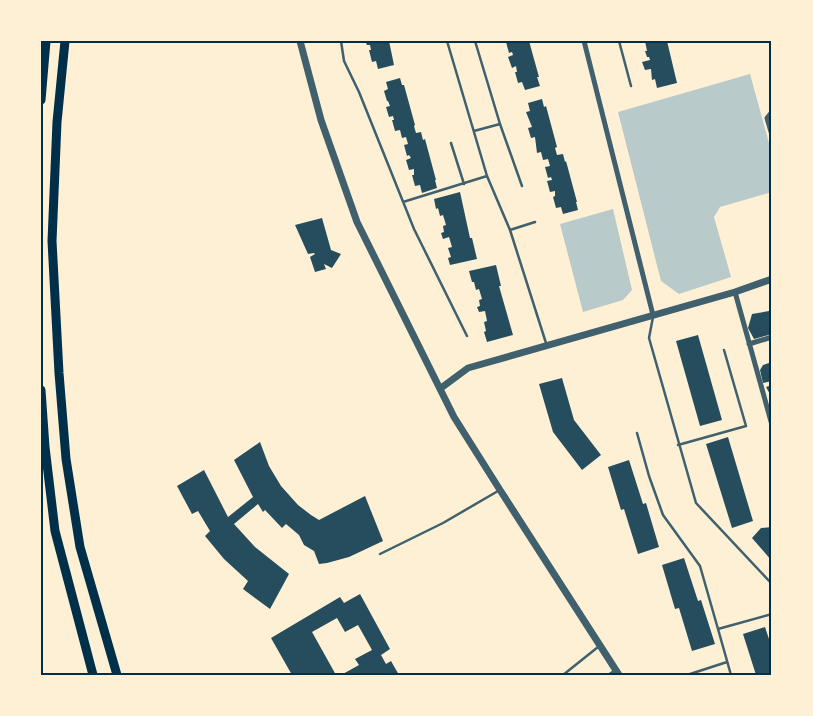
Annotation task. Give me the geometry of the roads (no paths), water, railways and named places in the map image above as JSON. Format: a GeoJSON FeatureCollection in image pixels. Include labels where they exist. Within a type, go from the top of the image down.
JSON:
{"type":"FeatureCollection","features":[{"type":"Feature","properties":{"kind":"highway"},"geometry":{"type":"LineString","coordinates":[[41,100],[46,41]]}},
{"type":"Feature","properties":{"kind":"highway"},"geometry":{"type":"LineString","coordinates":[[65,41],[57,122],[52,232],[58,373],[66,459],[80,546],[117,675]]}},
{"type":"Feature","properties":{"kind":"highway"},"geometry":{"type":"LineString","coordinates":[[41,390],[45,447],[55,531],[94,675]]}},
{"type":"Feature","properties":{"kind":"street"},"geometry":{"type":"LineString","coordinates":[[300,41],[322,120],[358,222],[454,417],[617,672]]}},
{"type":"Feature","properties":{"kind":"street"},"geometry":{"type":"LineString","coordinates":[[584,41],[653,315]]}},
{"type":"Feature","properties":{"kind":"street"},"geometry":{"type":"LineString","coordinates":[[772,112],[768,118],[772,135]]}},
{"type":"Feature","properties":{"kind":"street"},"geometry":{"type":"LineString","coordinates":[[441,388],[468,368],[735,292],[772,279]]}},
{"type":"Feature","properties":{"kind":"street"},"geometry":{"type":"LineString","coordinates":[[735,292],[749,344],[769,405],[772,425]]}},
{"type":"Feature","properties":{"kind":"street"},"geometry":{"type":"LineString","coordinates":[[749,344],[772,337]]}},
{"type":"Feature","properties":{"kind":"lane"},"geometry":{"type":"LineString","coordinates":[[341,41],[344,61],[359,92],[414,229],[467,336]]}},
{"type":"Feature","properties":{"kind":"lane"},"geometry":{"type":"LineString","coordinates":[[447,41],[487,176],[510,230],[547,345]]}},
{"type":"Feature","properties":{"kind":"lane"},"geometry":{"type":"LineString","coordinates":[[475,41],[500,124],[522,186]]}},
{"type":"Feature","properties":{"kind":"lane"},"geometry":{"type":"LineString","coordinates":[[619,41],[631,86]]}},
{"type":"Feature","properties":{"kind":"lane"},"geometry":{"type":"LineString","coordinates":[[474,131],[500,124]]}},
{"type":"Feature","properties":{"kind":"lane"},"geometry":{"type":"LineString","coordinates":[[451,143],[464,184]]}},
{"type":"Feature","properties":{"kind":"lane"},"geometry":{"type":"LineString","coordinates":[[403,202],[487,176]]}},
{"type":"Feature","properties":{"kind":"lane"},"geometry":{"type":"LineString","coordinates":[[510,230],[535,222]]}},
{"type":"Feature","properties":{"kind":"lane"},"geometry":{"type":"LineString","coordinates":[[653,315],[650,338],[678,445],[696,503],[772,584]]}},
{"type":"Feature","properties":{"kind":"lane"},"geometry":{"type":"LineString","coordinates":[[678,445],[746,426],[724,350]]}},
{"type":"Feature","properties":{"kind":"lane"},"geometry":{"type":"LineString","coordinates":[[637,433],[649,476],[664,515],[700,566],[731,675]]}},
{"type":"Feature","properties":{"kind":"lane"},"geometry":{"type":"LineString","coordinates":[[380,554],[443,523],[500,490]]}},
{"type":"Feature","properties":{"kind":"lane"},"geometry":{"type":"LineString","coordinates":[[718,629],[772,614]]}},
{"type":"Feature","properties":{"kind":"lane"},"geometry":{"type":"LineString","coordinates":[[563,675],[599,646]]}},
{"type":"Feature","properties":{"kind":"lane"},"geometry":{"type":"LineString","coordinates":[[687,675],[727,662]]}},
{"type":"Feature","properties":{"kind":"lane"},"geometry":{"type":"LineString","coordinates":[[608,675],[617,672]]}}]}
